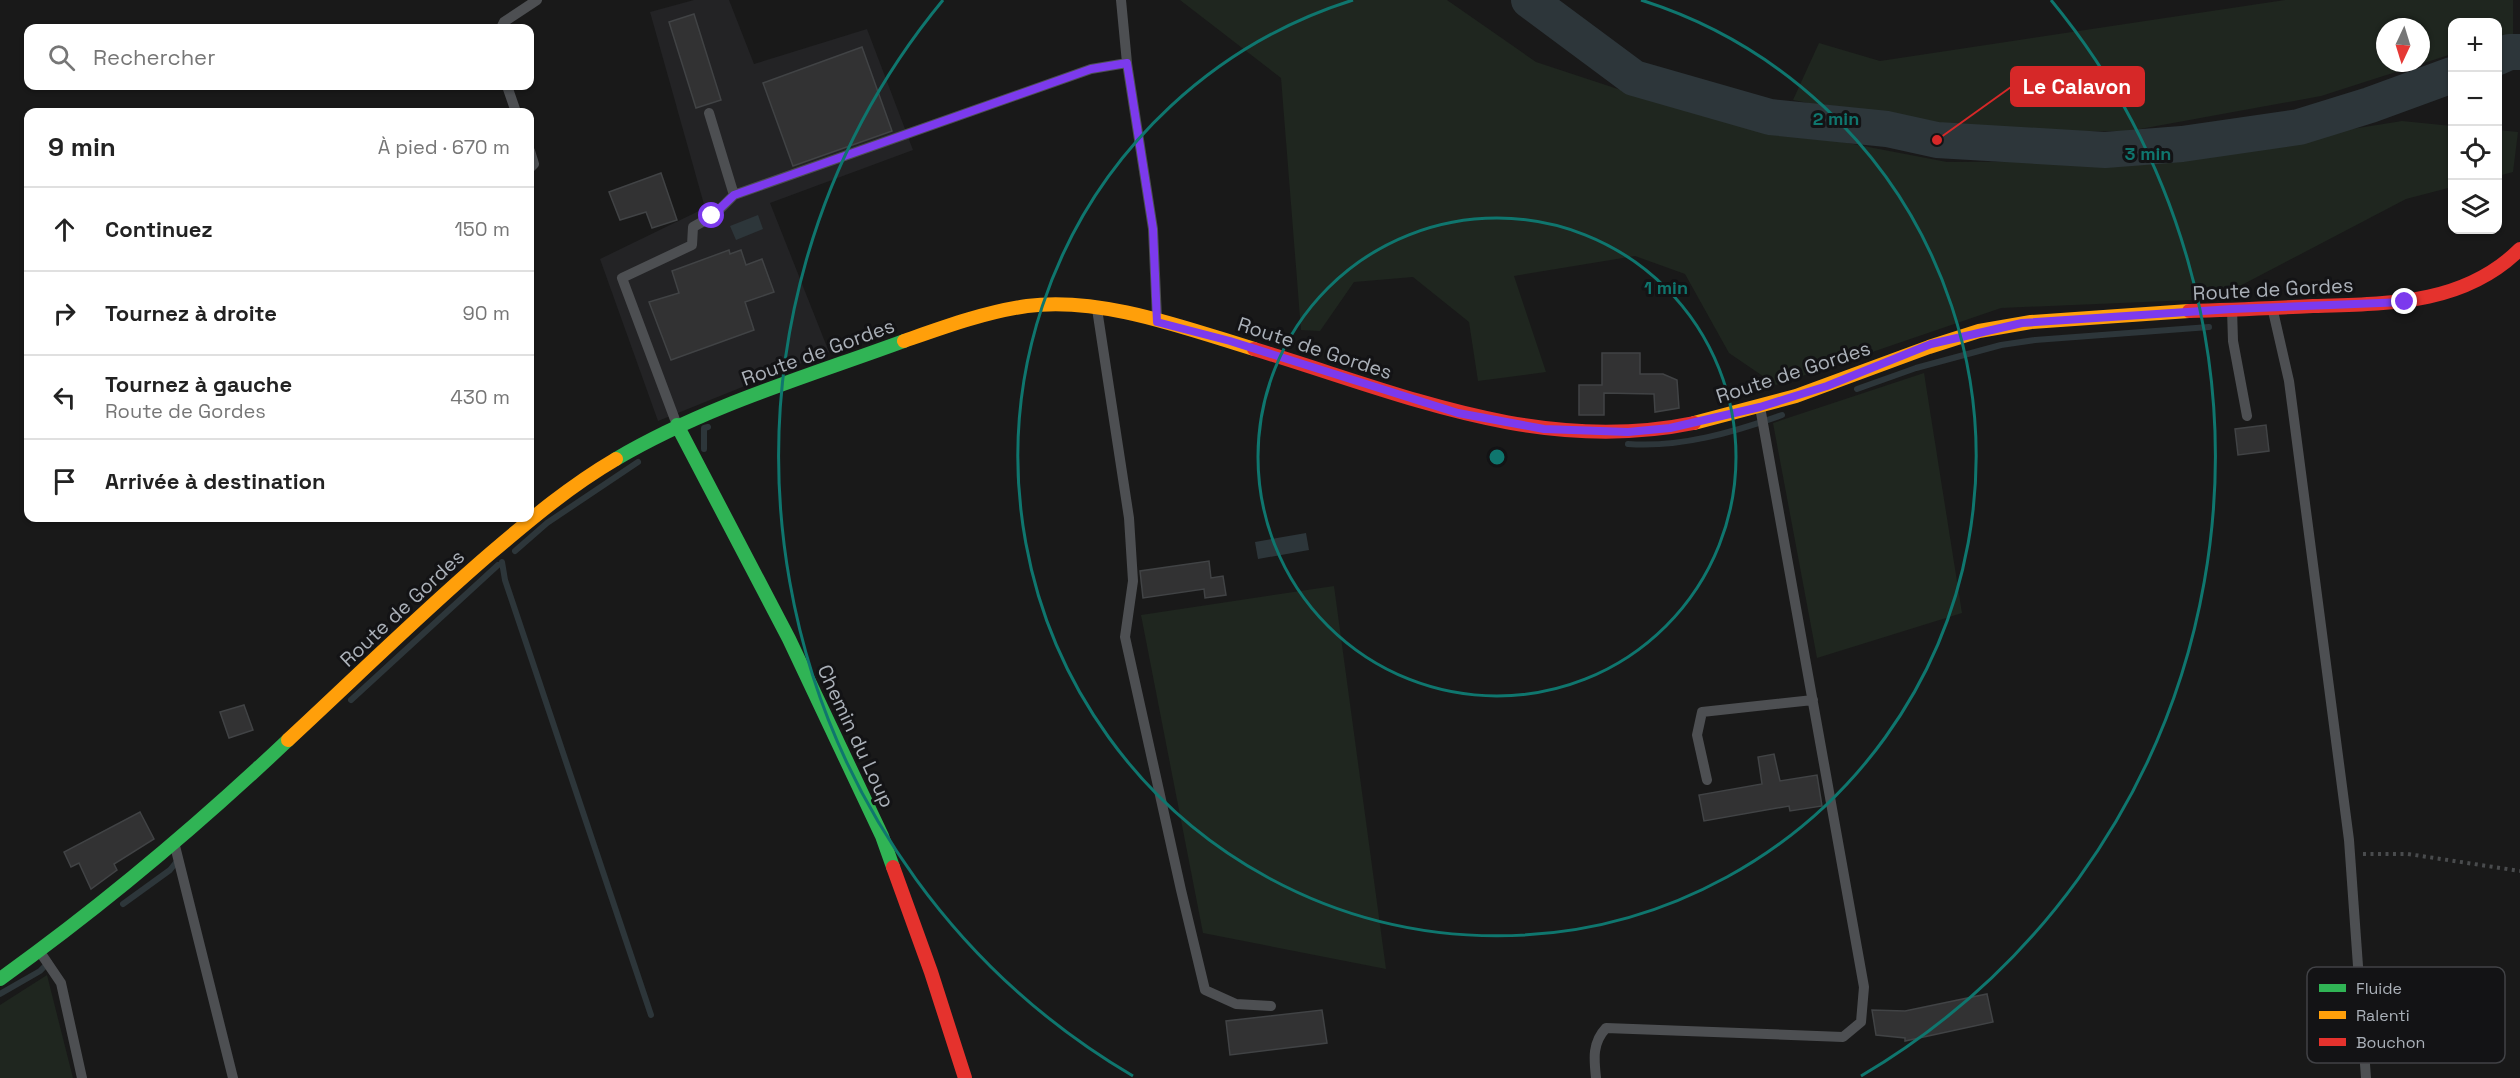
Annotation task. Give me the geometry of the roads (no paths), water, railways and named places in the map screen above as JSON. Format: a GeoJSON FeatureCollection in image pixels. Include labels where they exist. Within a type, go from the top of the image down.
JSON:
{"type":"FeatureCollection","features":[{"type":"Feature","properties":{"kind":"street","name":"Route de Gordes"},"geometry":{"type":"LineString","coordinates":[[534,516],[608,463],[677,425],[821,370],[992,313],[1046,304],[1097,308],[1230,341],[1458,413],[1544,429],[1628,432],[1670,428],[1760,407],[1827,386],[1931,344],[2022,323],[2232,309],[2405,302],[2437,295],[2491,275],[2520,249]]}},
{"type":"Feature","properties":{"kind":"street","name":"Chemin du Loup"},"geometry":{"type":"LineString","coordinates":[[677,425],[789,639],[882,836],[931,972],[965,1078]]}},
{"type":"Feature","properties":{"kind":"street","name":"Route de Gordes"},"geometry":{"type":"LineString","coordinates":[[0,980],[40,952],[220,806],[453,585],[527,522]]}},
{"type":"Feature","properties":{"kind":"lane"},"geometry":{"type":"LineString","coordinates":[[503,24],[537,0]]}},
{"type":"Feature","properties":{"kind":"lane"},"geometry":{"type":"LineString","coordinates":[[1121,0],[1127,63],[1153,229],[1157,322]]}},
{"type":"Feature","properties":{"kind":"lane"},"geometry":{"type":"LineString","coordinates":[[677,425],[622,278],[692,245],[693,228],[712,216],[734,195],[1091,69],[1127,63]]}},
{"type":"Feature","properties":{"kind":"lane"},"geometry":{"type":"LineString","coordinates":[[508,90],[515,108]]}},
{"type":"Feature","properties":{"kind":"lane"},"geometry":{"type":"LineString","coordinates":[[709,113],[734,195]]}},
{"type":"Feature","properties":{"kind":"lane"},"geometry":{"type":"LineString","coordinates":[[1097,308],[1129,518],[1133,581],[1125,637],[1205,990],[1236,1004],[1271,1006]]}},
{"type":"Feature","properties":{"kind":"lane"},"geometry":{"type":"LineString","coordinates":[[2272,308],[2289,381],[2350,854],[2358,967]]}},
{"type":"Feature","properties":{"kind":"lane"},"geometry":{"type":"LineString","coordinates":[[2232,309],[2233,340],[2247,416]]}},
{"type":"Feature","properties":{"kind":"lane"},"geometry":{"type":"LineString","coordinates":[[1596,1078],[1593,1056],[1598,1037],[1606,1029],[1843,1037],[1861,1022],[1864,987],[1760,407]]}},
{"type":"Feature","properties":{"kind":"lane"},"geometry":{"type":"LineString","coordinates":[[1707,780],[1696,735],[1702,712],[1813,700]]}},
{"type":"Feature","properties":{"kind":"lane"},"geometry":{"type":"LineString","coordinates":[[174,843],[233,1078]]}},
{"type":"Feature","properties":{"kind":"lane"},"geometry":{"type":"LineString","coordinates":[[40,952],[61,983],[82,1078]]}},
{"type":"Feature","properties":{"kind":"lane"},"geometry":{"type":"LineString","coordinates":[[2365,1063],[2366,1078]]}},
{"type":"Feature","properties":{"kind":"waterway"},"geometry":{"type":"LineString","coordinates":[[1529,0],[1634,78],[1770,117],[1887,129],[1937,140],[2105,150],[2182,144],[2299,127],[2370,105],[2448,76]]}},
{"type":"Feature","properties":{"kind":"waterway"},"geometry":{"type":"LineString","coordinates":[[2502,55],[2509,52],[2520,52]]}},
{"type":"Feature","properties":{"kind":"waterway"},"geometry":{"type":"LineString","coordinates":[[1857,389],[1916,368],[2001,345],[2035,340],[2209,327]]}},
{"type":"Feature","properties":{"kind":"waterway"},"geometry":{"type":"LineString","coordinates":[[1628,444],[1648,445],[1687,441],[1726,433],[1782,415]]}},
{"type":"Feature","properties":{"kind":"waterway"},"geometry":{"type":"LineString","coordinates":[[704,449],[704,428],[708,427]]}},
{"type":"Feature","properties":{"kind":"waterway"},"geometry":{"type":"LineString","coordinates":[[515,551],[547,523],[638,462]]}},
{"type":"Feature","properties":{"kind":"waterway"},"geometry":{"type":"LineString","coordinates":[[502,562],[505,580],[651,1015]]}},
{"type":"Feature","properties":{"kind":"waterway"},"geometry":{"type":"LineString","coordinates":[[351,700],[498,565]]}},
{"type":"Feature","properties":{"kind":"waterway"},"geometry":{"type":"LineString","coordinates":[[123,904],[170,870],[178,860]]}},
{"type":"Feature","properties":{"kind":"waterway"},"geometry":{"type":"LineString","coordinates":[[0,994],[40,971],[49,962]]}},
{"type":"Feature","properties":{"kind":"place","name":"Le Calavon"},"geometry":{"type":"Point","coordinates":[1937,140]}}]}
